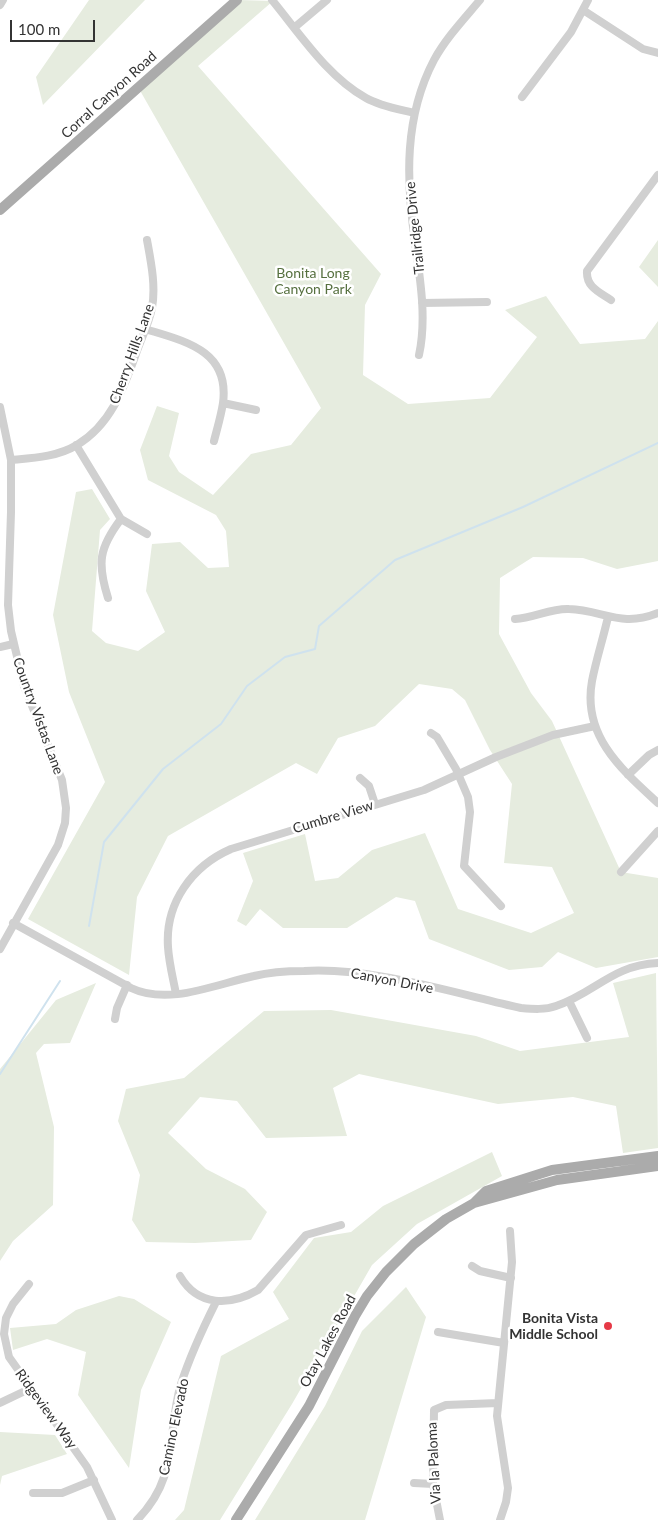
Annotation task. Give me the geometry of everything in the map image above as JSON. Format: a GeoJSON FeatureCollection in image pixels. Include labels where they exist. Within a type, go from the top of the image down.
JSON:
{"type":"FeatureCollection","features":[{"type":"Feature","properties":{"kind":"main road","name":"Corral Canyon Road"},"geometry":{"type":"LineString","coordinates":[[0,210],[237,0]]}},
{"type":"Feature","properties":{"kind":"main road","name":"Otay Lakes Road"},"geometry":{"type":"LineString","coordinates":[[474,1203],[486,1191],[552,1170],[658,1156]]}},
{"type":"Feature","properties":{"kind":"main road","name":"Otay Lakes Road"},"geometry":{"type":"LineString","coordinates":[[236,1520],[309,1406],[355,1316],[386,1272],[414,1244],[446,1219],[474,1203],[557,1180],[658,1166]]}},
{"type":"Feature","properties":{"kind":"street"},"geometry":{"type":"LineString","coordinates":[[0,5],[3,0]]}},
{"type":"Feature","properties":{"kind":"street"},"geometry":{"type":"LineString","coordinates":[[272,0],[328,68],[347,86],[367,99],[414,113]]}},
{"type":"Feature","properties":{"kind":"street"},"geometry":{"type":"LineString","coordinates":[[294,27],[327,0]]}},
{"type":"Feature","properties":{"kind":"street","name":"Trailridge Drive"},"geometry":{"type":"LineString","coordinates":[[419,355],[422,344],[421,279],[410,204],[410,143],[414,113],[422,88],[435,59],[452,34],[480,0]]}},
{"type":"Feature","properties":{"kind":"street"},"geometry":{"type":"LineString","coordinates":[[522,97],[571,32],[588,0]]}},
{"type":"Feature","properties":{"kind":"street"},"geometry":{"type":"LineString","coordinates":[[583,10],[643,49],[658,54]]}},
{"type":"Feature","properties":{"kind":"street"},"geometry":{"type":"LineString","coordinates":[[611,300],[588,283],[587,271],[658,175]]}},
{"type":"Feature","properties":{"kind":"street","name":"Cherry Hills Lane"},"geometry":{"type":"LineString","coordinates":[[11,460],[39,458],[76,445],[100,426],[114,408],[123,390],[152,308],[153,291],[147,240]]}},
{"type":"Feature","properties":{"kind":"street"},"geometry":{"type":"LineString","coordinates":[[422,303],[487,302]]}},
{"type":"Feature","properties":{"kind":"street"},"geometry":{"type":"LineString","coordinates":[[145,329],[189,343],[207,353],[221,373],[224,388],[223,403],[214,441]]}},
{"type":"Feature","properties":{"kind":"street"},"geometry":{"type":"LineString","coordinates":[[223,403],[256,410]]}},
{"type":"Feature","properties":{"kind":"street","name":"Country Vistas Lane"},"geometry":{"type":"LineString","coordinates":[[0,407],[11,460],[12,512],[8,605],[13,644],[24,686],[62,780],[66,808],[65,823],[58,845],[0,949]]}},
{"type":"Feature","properties":{"kind":"street"},"geometry":{"type":"LineString","coordinates":[[76,445],[121,519],[147,534]]}},
{"type":"Feature","properties":{"kind":"street"},"geometry":{"type":"LineString","coordinates":[[108,598],[102,578],[102,552],[105,543],[121,519]]}},
{"type":"Feature","properties":{"kind":"street"},"geometry":{"type":"LineString","coordinates":[[515,619],[532,618],[567,608],[608,617],[632,619],[658,613]]}},
{"type":"Feature","properties":{"kind":"street"},"geometry":{"type":"LineString","coordinates":[[608,617],[592,682],[591,701],[595,726],[610,757],[658,803]]}},
{"type":"Feature","properties":{"kind":"street"},"geometry":{"type":"LineString","coordinates":[[0,647],[13,644]]}},
{"type":"Feature","properties":{"kind":"street","name":"Cumbre View"},"geometry":{"type":"LineString","coordinates":[[176,994],[168,946],[170,920],[184,887],[201,867],[231,848],[424,790],[496,757],[553,735],[595,726]]}},
{"type":"Feature","properties":{"kind":"street"},"geometry":{"type":"LineString","coordinates":[[431,733],[437,737],[459,775],[468,796],[470,812],[464,866],[501,906]]}},
{"type":"Feature","properties":{"kind":"street"},"geometry":{"type":"LineString","coordinates":[[628,776],[649,755],[658,750]]}},
{"type":"Feature","properties":{"kind":"street"},"geometry":{"type":"LineString","coordinates":[[360,778],[369,786],[375,804]]}},
{"type":"Feature","properties":{"kind":"street"},"geometry":{"type":"LineString","coordinates":[[621,872],[658,831]]}},
{"type":"Feature","properties":{"kind":"street","name":"Canyon Drive"},"geometry":{"type":"LineString","coordinates":[[13,923],[127,985],[152,994],[176,994],[256,976],[314,970],[374,975],[521,1008],[540,1010],[569,1001],[620,971],[640,964],[658,963]]}},
{"type":"Feature","properties":{"kind":"street"},"geometry":{"type":"LineString","coordinates":[[115,1019],[117,1008],[127,985]]}},
{"type":"Feature","properties":{"kind":"street"},"geometry":{"type":"LineString","coordinates":[[569,1001],[587,1038]]}},
{"type":"Feature","properties":{"kind":"street"},"geometry":{"type":"LineString","coordinates":[[180,1276],[186,1287],[197,1296],[216,1302],[248,1296],[258,1290],[306,1235],[341,1225]]}},
{"type":"Feature","properties":{"kind":"street"},"geometry":{"type":"LineString","coordinates":[[500,1520],[506,1502],[508,1483],[497,1416],[513,1257],[510,1231]]}},
{"type":"Feature","properties":{"kind":"street"},"geometry":{"type":"LineString","coordinates":[[472,1266],[480,1271],[511,1278]]}},
{"type":"Feature","properties":{"kind":"street","name":"Ridgeview Way"},"geometry":{"type":"LineString","coordinates":[[29,1284],[8,1313],[4,1334],[9,1357],[74,1448],[94,1480],[112,1520]]}},
{"type":"Feature","properties":{"kind":"street","name":"Camino Elevado"},"geometry":{"type":"LineString","coordinates":[[137,1520],[153,1501],[162,1484],[171,1452],[181,1384],[216,1302]]}},
{"type":"Feature","properties":{"kind":"street"},"geometry":{"type":"LineString","coordinates":[[438,1332],[504,1343]]}},
{"type":"Feature","properties":{"kind":"street"},"geometry":{"type":"LineString","coordinates":[[0,1403],[25,1391],[30,1386]]}},
{"type":"Feature","properties":{"kind":"street","name":"Via la Paloma"},"geometry":{"type":"LineString","coordinates":[[440,1520],[433,1484],[434,1410],[446,1405],[498,1403]]}},
{"type":"Feature","properties":{"kind":"street"},"geometry":{"type":"LineString","coordinates":[[33,1493],[62,1493],[94,1480]]}},
{"type":"Feature","properties":{"kind":"street"},"geometry":{"type":"LineString","coordinates":[[414,1483],[433,1484]]}},
{"type":"Feature","properties":{"kind":"green space"},"geometry":{"type":"Polygon","coordinates":[[[89,0],[145,0],[43,105],[36,77],[89,0]]]}},
{"type":"Feature","properties":{"kind":"green space","name":"Bonita Long Canyon Park"},"geometry":{"type":"Polygon","coordinates":[[[239,0],[273,1],[198,66],[381,274],[365,305],[363,375],[408,404],[490,398],[537,337],[505,310],[546,296],[580,344],[645,339],[658,321],[658,561],[617,569],[583,558],[533,557],[500,578],[499,634],[531,693],[552,721],[621,872],[658,878],[658,957],[596,968],[558,952],[542,967],[509,970],[429,939],[415,901],[396,897],[347,928],[283,928],[260,909],[246,926],[237,921],[253,881],[243,853],[305,834],[315,881],[338,878],[372,850],[425,833],[458,909],[531,933],[574,913],[552,867],[504,863],[512,784],[490,750],[465,700],[452,689],[419,684],[375,726],[338,738],[317,774],[296,763],[168,836],[137,897],[129,975],[28,919],[105,782],[69,692],[53,615],[76,492],[92,489],[110,519],[100,530],[92,631],[106,643],[138,651],[165,632],[146,591],[152,544],[180,542],[208,568],[229,567],[226,531],[216,515],[148,480],[140,450],[157,406],[179,413],[169,456],[179,472],[213,495],[251,454],[291,445],[321,408],[138,87],[239,0]]]}},
{"type":"Feature","properties":{"kind":"green space"},"geometry":{"type":"Polygon","coordinates":[[[658,240],[658,287],[639,267],[658,240]]]}},
{"type":"Feature","properties":{"kind":"green space"},"geometry":{"type":"Polygon","coordinates":[[[656,973],[658,1148],[623,1153],[616,1106],[573,1097],[498,1104],[359,1074],[333,1088],[347,1136],[266,1138],[237,1101],[200,1097],[168,1133],[206,1169],[245,1189],[267,1212],[251,1240],[195,1243],[146,1242],[132,1220],[140,1175],[118,1121],[126,1089],[184,1078],[264,1011],[331,1010],[476,1036],[520,1051],[629,1037],[613,983],[656,973]]]}},
{"type":"Feature","properties":{"kind":"green space"},"geometry":{"type":"Polygon","coordinates":[[[96,983],[70,1043],[44,1044],[36,1053],[54,1127],[53,1205],[13,1241],[0,1261],[0,1069],[56,1000],[96,983]]]}},
{"type":"Feature","properties":{"kind":"green space"},"geometry":{"type":"Polygon","coordinates":[[[492,1152],[502,1176],[417,1224],[372,1265],[292,1404],[220,1520],[175,1520],[184,1510],[221,1356],[289,1319],[273,1292],[314,1238],[351,1232],[383,1206],[492,1152]]]}},
{"type":"Feature","properties":{"kind":"green space"},"geometry":{"type":"Polygon","coordinates":[[[406,1287],[426,1317],[365,1520],[255,1520],[325,1406],[362,1331],[406,1287]]]}},
{"type":"Feature","properties":{"kind":"green space"},"geometry":{"type":"Polygon","coordinates":[[[119,1296],[134,1299],[171,1322],[141,1390],[129,1468],[78,1395],[86,1352],[47,1339],[13,1350],[10,1328],[56,1324],[76,1310],[119,1296]]]}},
{"type":"Feature","properties":{"kind":"green space"},"geometry":{"type":"Polygon","coordinates":[[[0,1432],[55,1435],[67,1454],[2,1476],[0,1485],[0,1432]]]}},
{"type":"Feature","properties":{"kind":"waterway"},"geometry":{"type":"LineString","coordinates":[[89,926],[104,842],[163,769],[221,724],[247,686],[285,657],[315,649],[319,626],[395,560],[523,507],[658,443]]}},
{"type":"Feature","properties":{"kind":"waterway"},"geometry":{"type":"LineString","coordinates":[[0,1074],[60,981]]}},
{"type":"Feature","properties":{"kind":"place","name":"Bonita Vista Middle School"},"geometry":{"type":"Point","coordinates":[608,1326]}}]}
